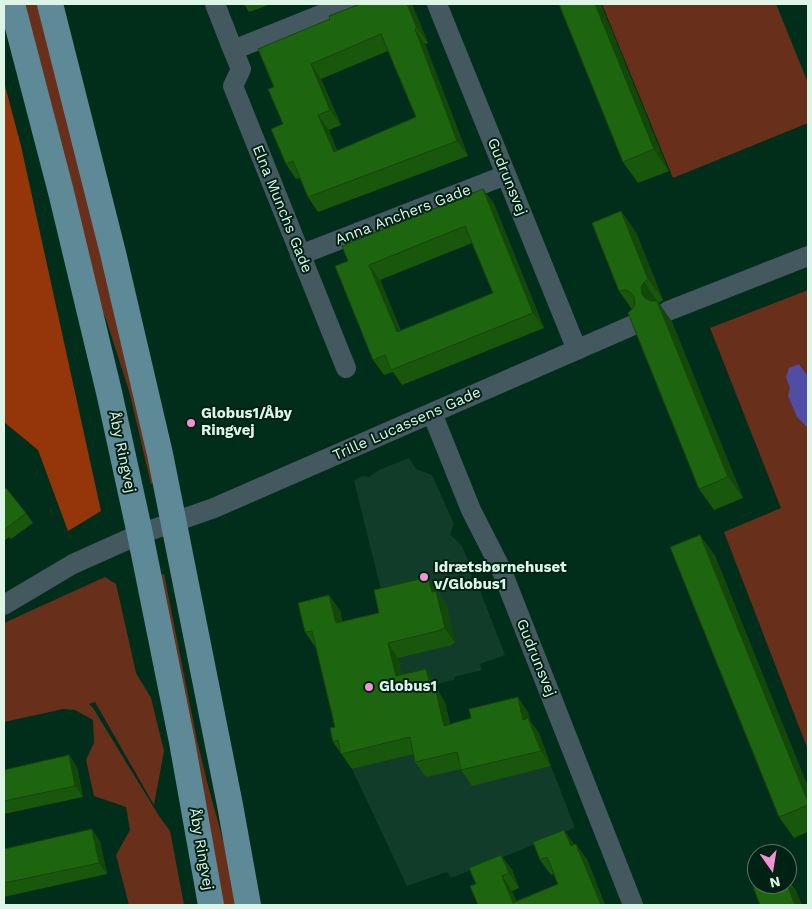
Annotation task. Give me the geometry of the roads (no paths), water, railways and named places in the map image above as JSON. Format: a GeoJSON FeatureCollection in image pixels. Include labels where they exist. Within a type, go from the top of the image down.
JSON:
{"type":"FeatureCollection","features":[{"type":"Feature","properties":{"kind":"main road","name":"Åby Ringvej"},"geometry":{"type":"LineString","coordinates":[[12,4],[61,192],[103,366],[140,534],[202,848],[211,905]]}},
{"type":"Feature","properties":{"kind":"main road"},"geometry":{"type":"LineString","coordinates":[[50,4],[113,253],[174,522],[232,814],[248,905]]}},
{"type":"Feature","properties":{"kind":"street"},"geometry":{"type":"LineString","coordinates":[[215,4],[233,50],[348,4]]}},
{"type":"Feature","properties":{"kind":"street","name":"Gudrunsvej"},"geometry":{"type":"LineString","coordinates":[[437,4],[577,350]]}},
{"type":"Feature","properties":{"kind":"street","name":"Elna Munchs Gade"},"geometry":{"type":"LineString","coordinates":[[233,50],[242,69],[233,86],[346,368]]}},
{"type":"Feature","properties":{"kind":"street","name":"Anna Anchers Gade"},"geometry":{"type":"LineString","coordinates":[[300,255],[506,175]]}},
{"type":"Feature","properties":{"kind":"street"},"geometry":{"type":"LineString","coordinates":[[668,311],[808,256]]}},
{"type":"Feature","properties":{"kind":"street","name":"Trille Lucassens Gade"},"geometry":{"type":"LineString","coordinates":[[4,605],[73,564],[140,534],[214,508],[638,323]]}},
{"type":"Feature","properties":{"kind":"street","name":"Gudrunsvej"},"geometry":{"type":"LineString","coordinates":[[432,413],[471,510],[501,569],[633,905]]}},
{"type":"Feature","properties":{"kind":"place","name":"Globus1/Åby Ringvej"},"geometry":{"type":"Point","coordinates":[191,423]}},
{"type":"Feature","properties":{"kind":"place","name":"Idrætsbørnehuset v/Globus1"},"geometry":{"type":"Point","coordinates":[424,577]}},
{"type":"Feature","properties":{"kind":"place","name":"Globus1"},"geometry":{"type":"Point","coordinates":[369,687]}}]}
